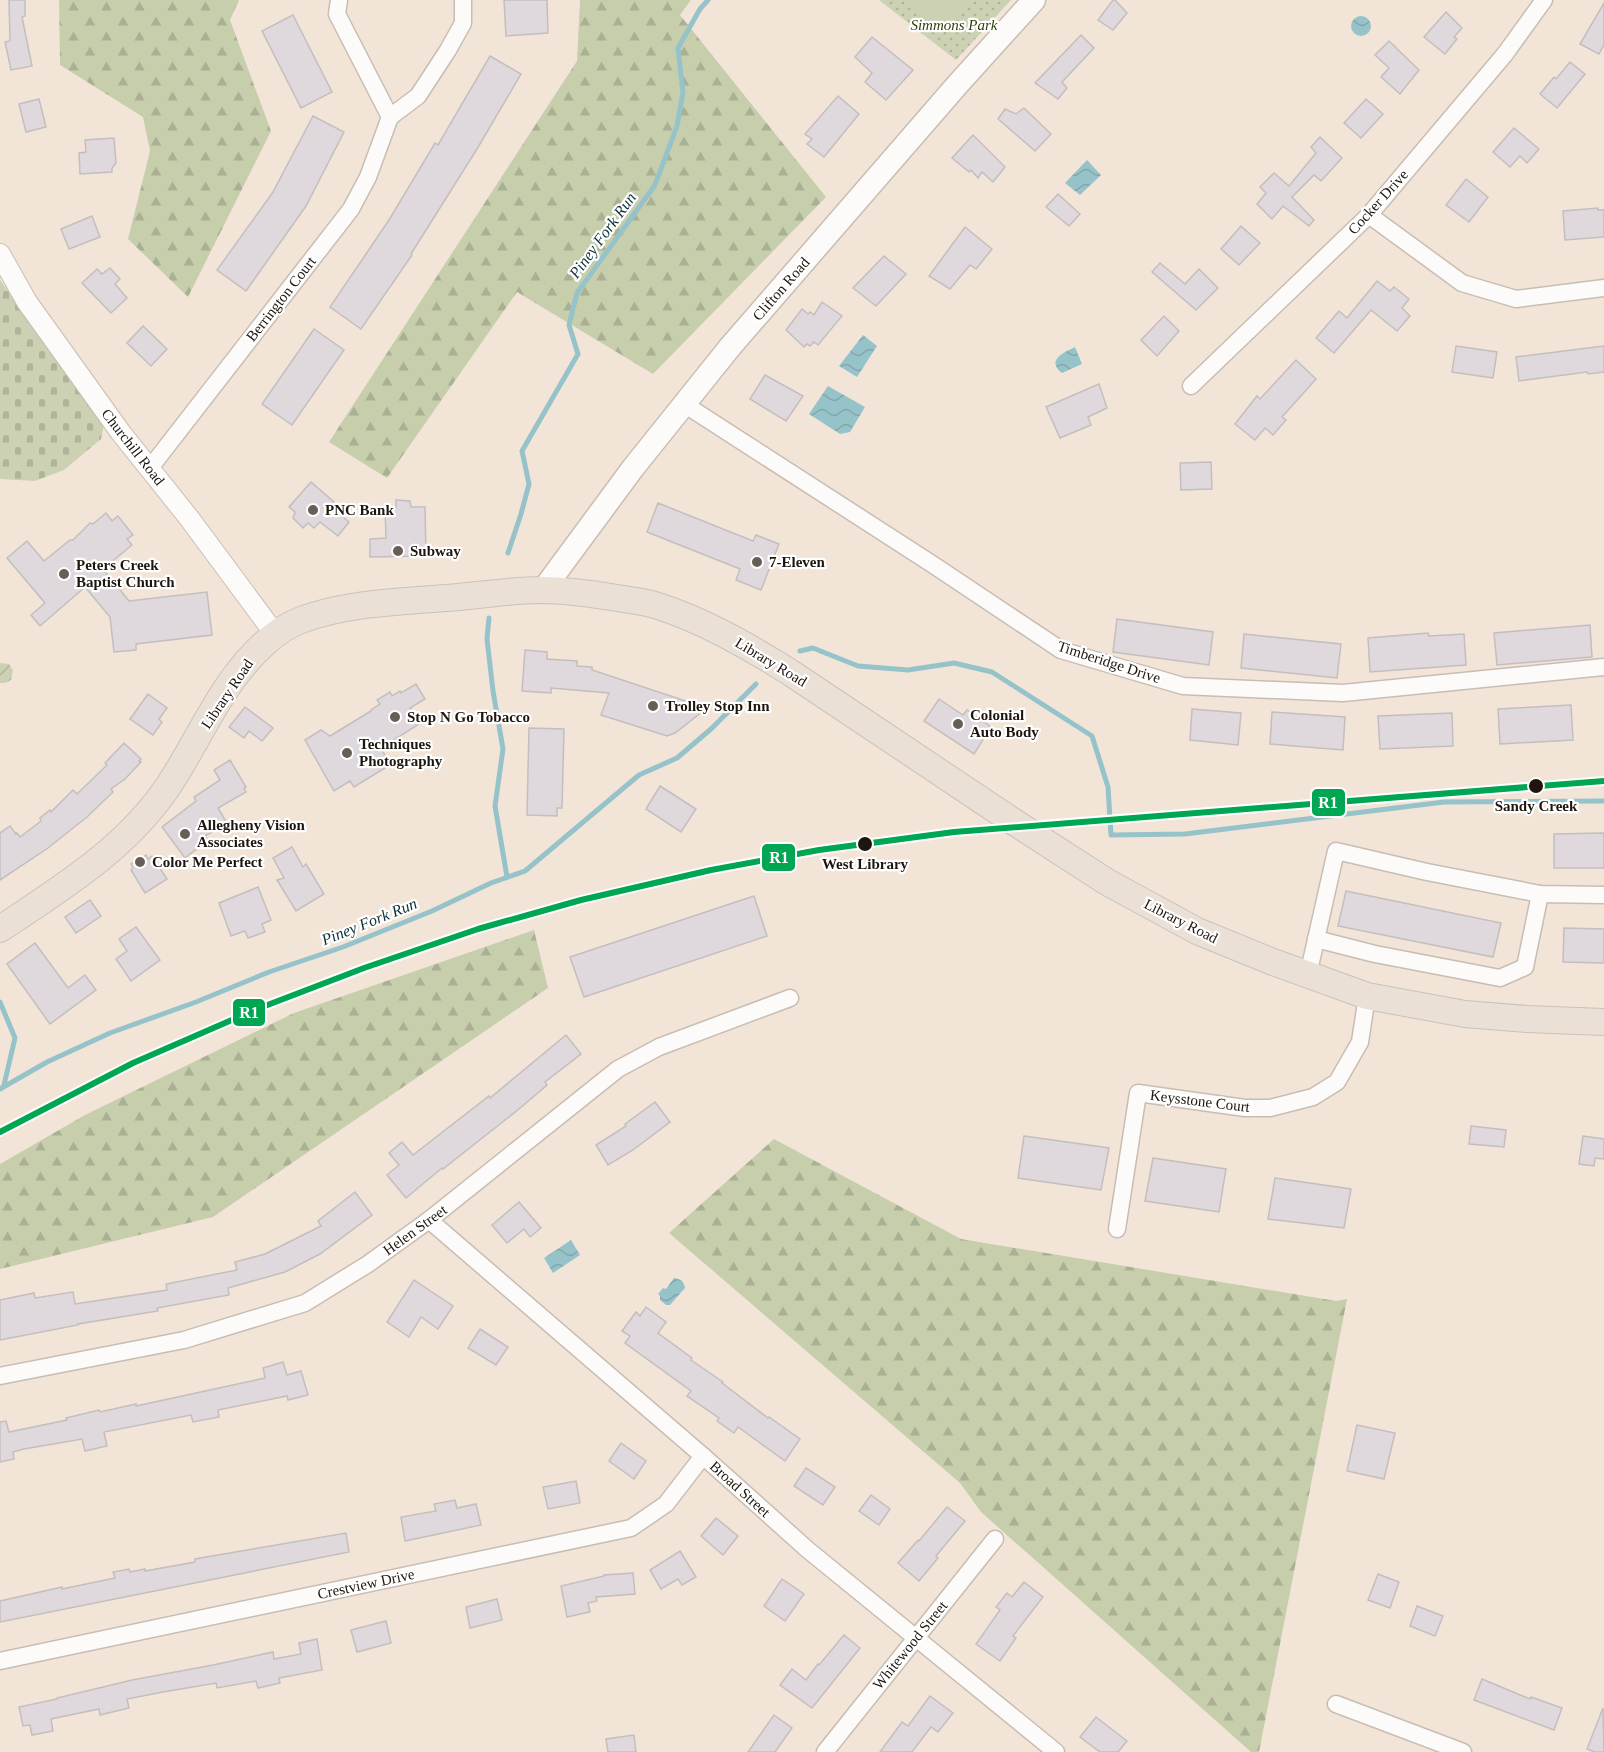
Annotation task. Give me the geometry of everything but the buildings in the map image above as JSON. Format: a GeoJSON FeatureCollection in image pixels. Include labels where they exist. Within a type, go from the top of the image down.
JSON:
{"type":"FeatureCollection","features":[{"type":"Feature","properties":{"kind":"main road","name":"Clifton Road"},"geometry":{"type":"LineString","coordinates":[[543,590],[633,468],[730,347],[958,84],[1034,0]]}},
{"type":"Feature","properties":{"kind":"main road","name":"Library Road"},"geometry":{"type":"LineString","coordinates":[[0,929],[82,873],[126,837],[144,818],[169,785],[230,683],[275,634],[297,621],[333,611],[543,590],[653,604],[711,627],[791,673],[1107,882],[1197,932],[1367,996],[1465,1014],[1604,1022]]}},
{"type":"Feature","properties":{"kind":"street"},"geometry":{"type":"LineString","coordinates":[[339,0],[337,14],[390,117],[418,96],[448,50],[463,23],[463,0]]}},
{"type":"Feature","properties":{"kind":"street","name":"Cocker Drive"},"geometry":{"type":"LineString","coordinates":[[1191,386],[1369,215],[1505,54],[1544,0]]}},
{"type":"Feature","properties":{"kind":"street","name":"Berrington Court"},"geometry":{"type":"LineString","coordinates":[[150,468],[351,209],[368,177],[390,117]]}},
{"type":"Feature","properties":{"kind":"street"},"geometry":{"type":"LineString","coordinates":[[1369,215],[1462,284],[1516,299],[1604,288]]}},
{"type":"Feature","properties":{"kind":"street","name":"Churchill Road"},"geometry":{"type":"LineString","coordinates":[[0,254],[27,302],[121,433],[189,518],[275,634]]}},
{"type":"Feature","properties":{"kind":"street","name":"Timberidge Drive"},"geometry":{"type":"LineString","coordinates":[[684,404],[1061,650],[1183,686],[1343,693],[1604,667]]}},
{"type":"Feature","properties":{"kind":"street"},"geometry":{"type":"LineString","coordinates":[[1308,975],[1336,851],[1540,894],[1604,895]]}},
{"type":"Feature","properties":{"kind":"street"},"geometry":{"type":"LineString","coordinates":[[1316,939],[1375,954],[1500,978],[1525,967],[1540,894]]}},
{"type":"Feature","properties":{"kind":"street","name":"Keysstone Court"},"geometry":{"type":"LineString","coordinates":[[1117,1229],[1138,1093],[1245,1108],[1270,1108],[1314,1097],[1337,1082],[1359,1042],[1367,996]]}},
{"type":"Feature","properties":{"kind":"street","name":"Helen Street"},"geometry":{"type":"LineString","coordinates":[[0,1376],[184,1340],[305,1303],[368,1264],[429,1220],[618,1069],[659,1047],[790,998]]}},
{"type":"Feature","properties":{"kind":"street","name":"Broad Street"},"geometry":{"type":"LineString","coordinates":[[429,1220],[703,1456],[808,1550],[1056,1752]]}},
{"type":"Feature","properties":{"kind":"street","name":"Crestview Drive"},"geometry":{"type":"LineString","coordinates":[[0,1661],[631,1528],[666,1504],[703,1456]]}},
{"type":"Feature","properties":{"kind":"street","name":"Whitewood Street"},"geometry":{"type":"LineString","coordinates":[[825,1752],[995,1539]]}},
{"type":"Feature","properties":{"kind":"street"},"geometry":{"type":"LineString","coordinates":[[1336,1704],[1462,1752]]}},
{"type":"Feature","properties":{"kind":"green space"},"geometry":{"type":"Polygon","coordinates":[[[59,0],[239,0],[230,20],[271,131],[188,297],[128,239],[150,151],[143,117],[60,65],[59,0]]]}},
{"type":"Feature","properties":{"kind":"green space"},"geometry":{"type":"Polygon","coordinates":[[[580,0],[691,0],[680,15],[826,197],[653,374],[517,292],[387,478],[329,442],[577,61],[580,0]]]}},
{"type":"Feature","properties":{"kind":"green space","name":"Simmons Park"},"geometry":{"type":"Polygon","coordinates":[[[879,0],[1011,0],[956,60],[879,0]]]}},
{"type":"Feature","properties":{"kind":"green space"},"geometry":{"type":"Polygon","coordinates":[[[901,0],[970,0],[940,28],[901,0]]]}},
{"type":"Feature","properties":{"kind":"green space"},"geometry":{"type":"Polygon","coordinates":[[[0,280],[104,424],[101,439],[64,470],[35,481],[0,479],[0,280]]]}},
{"type":"Feature","properties":{"kind":"green space"},"geometry":{"type":"Polygon","coordinates":[[[0,663],[9,664],[13,670],[11,680],[5,683],[0,683],[0,663]]]}},
{"type":"Feature","properties":{"kind":"green space"},"geometry":{"type":"Polygon","coordinates":[[[534,930],[548,988],[213,1217],[0,1269],[0,1164],[85,1115],[294,1013],[534,930]]]}},
{"type":"Feature","properties":{"kind":"green space"},"geometry":{"type":"Polygon","coordinates":[[[774,1139],[961,1239],[1336,1301],[1347,1299],[1259,1752],[1251,1752],[981,1512],[960,1483],[669,1233],[774,1139]]]}},
{"type":"Feature","properties":{"kind":"water"},"geometry":{"type":"Polygon","coordinates":[[[1361,16],[1368,19],[1371,26],[1368,33],[1361,36],[1354,33],[1351,26],[1354,19],[1361,16]]]}},
{"type":"Feature","properties":{"kind":"water"},"geometry":{"type":"Polygon","coordinates":[[[1087,160],[1101,175],[1080,195],[1065,183],[1087,160]]]}},
{"type":"Feature","properties":{"kind":"water"},"geometry":{"type":"Polygon","coordinates":[[[863,335],[877,346],[857,377],[839,366],[863,335]]]}},
{"type":"Feature","properties":{"kind":"water"},"geometry":{"type":"Polygon","coordinates":[[[1075,347],[1082,364],[1062,373],[1056,364],[1058,357],[1075,347]]]}},
{"type":"Feature","properties":{"kind":"water"},"geometry":{"type":"Polygon","coordinates":[[[828,386],[865,407],[850,432],[840,434],[809,414],[828,386]]]}},
{"type":"Feature","properties":{"kind":"water"},"geometry":{"type":"Polygon","coordinates":[[[571,1240],[580,1255],[553,1273],[544,1258],[571,1240]]]}},
{"type":"Feature","properties":{"kind":"water"},"geometry":{"type":"Polygon","coordinates":[[[674,1278],[681,1281],[685,1288],[670,1305],[666,1305],[660,1300],[658,1294],[663,1288],[666,1289],[674,1278]]]}},
{"type":"Feature","properties":{"kind":"waterway","name":"Piney Fork Run"},"geometry":{"type":"LineString","coordinates":[[508,553],[529,484],[522,451],[578,354],[569,325],[577,293],[655,185],[677,126],[683,92],[678,48],[700,9],[708,0]]}},
{"type":"Feature","properties":{"kind":"waterway","name":"Piney Fork Run"},"geometry":{"type":"LineString","coordinates":[[489,618],[487,639],[503,749],[495,806],[507,877]]}},
{"type":"Feature","properties":{"kind":"waterway"},"geometry":{"type":"LineString","coordinates":[[800,651],[813,648],[858,666],[908,670],[954,663],[992,672],[1092,736],[1108,787],[1111,835],[1185,834],[1444,802],[1604,801]]}},
{"type":"Feature","properties":{"kind":"waterway","name":"Piney Fork Run"},"geometry":{"type":"LineString","coordinates":[[0,1089],[47,1062],[110,1033],[196,1002],[269,972],[343,947],[432,911],[491,883],[525,871],[639,775],[677,758],[711,729],[756,684]]}},
{"type":"Feature","properties":{"kind":"waterway"},"geometry":{"type":"LineString","coordinates":[[0,1002],[15,1038],[4,1085]]}},
{"type":"Feature","properties":{"kind":"transit line","name":"R1"},"geometry":{"type":"LineString","coordinates":[[0,1132],[133,1063],[257,1009],[364,968],[478,929],[581,900],[711,870],[819,850],[954,832],[1604,781]]}},
{"type":"Feature","properties":{"kind":"place","name":"PNC Bank"},"geometry":{"type":"Point","coordinates":[313,510]}},
{"type":"Feature","properties":{"kind":"place","name":"Subway"},"geometry":{"type":"Point","coordinates":[398,551]}},
{"type":"Feature","properties":{"kind":"place","name":"7-Eleven"},"geometry":{"type":"Point","coordinates":[757,562]}},
{"type":"Feature","properties":{"kind":"place","name":"Peters Creek Baptist Church"},"geometry":{"type":"Point","coordinates":[64,574]}},
{"type":"Feature","properties":{"kind":"place","name":"Trolley Stop Inn"},"geometry":{"type":"Point","coordinates":[653,706]}},
{"type":"Feature","properties":{"kind":"place","name":"Stop N Go Tobacco"},"geometry":{"type":"Point","coordinates":[395,717]}},
{"type":"Feature","properties":{"kind":"place","name":"Colonial Auto Body"},"geometry":{"type":"Point","coordinates":[958,724]}},
{"type":"Feature","properties":{"kind":"place","name":"Techniques Photography"},"geometry":{"type":"Point","coordinates":[347,753]}},
{"type":"Feature","properties":{"kind":"place","name":"Sandy Creek"},"geometry":{"type":"Point","coordinates":[1536,786]}},
{"type":"Feature","properties":{"kind":"place","name":"Allegheny Vision Associates"},"geometry":{"type":"Point","coordinates":[185,834]}},
{"type":"Feature","properties":{"kind":"place","name":"West Library"},"geometry":{"type":"Point","coordinates":[865,844]}},
{"type":"Feature","properties":{"kind":"place","name":"Color Me Perfect"},"geometry":{"type":"Point","coordinates":[140,862]}}]}
